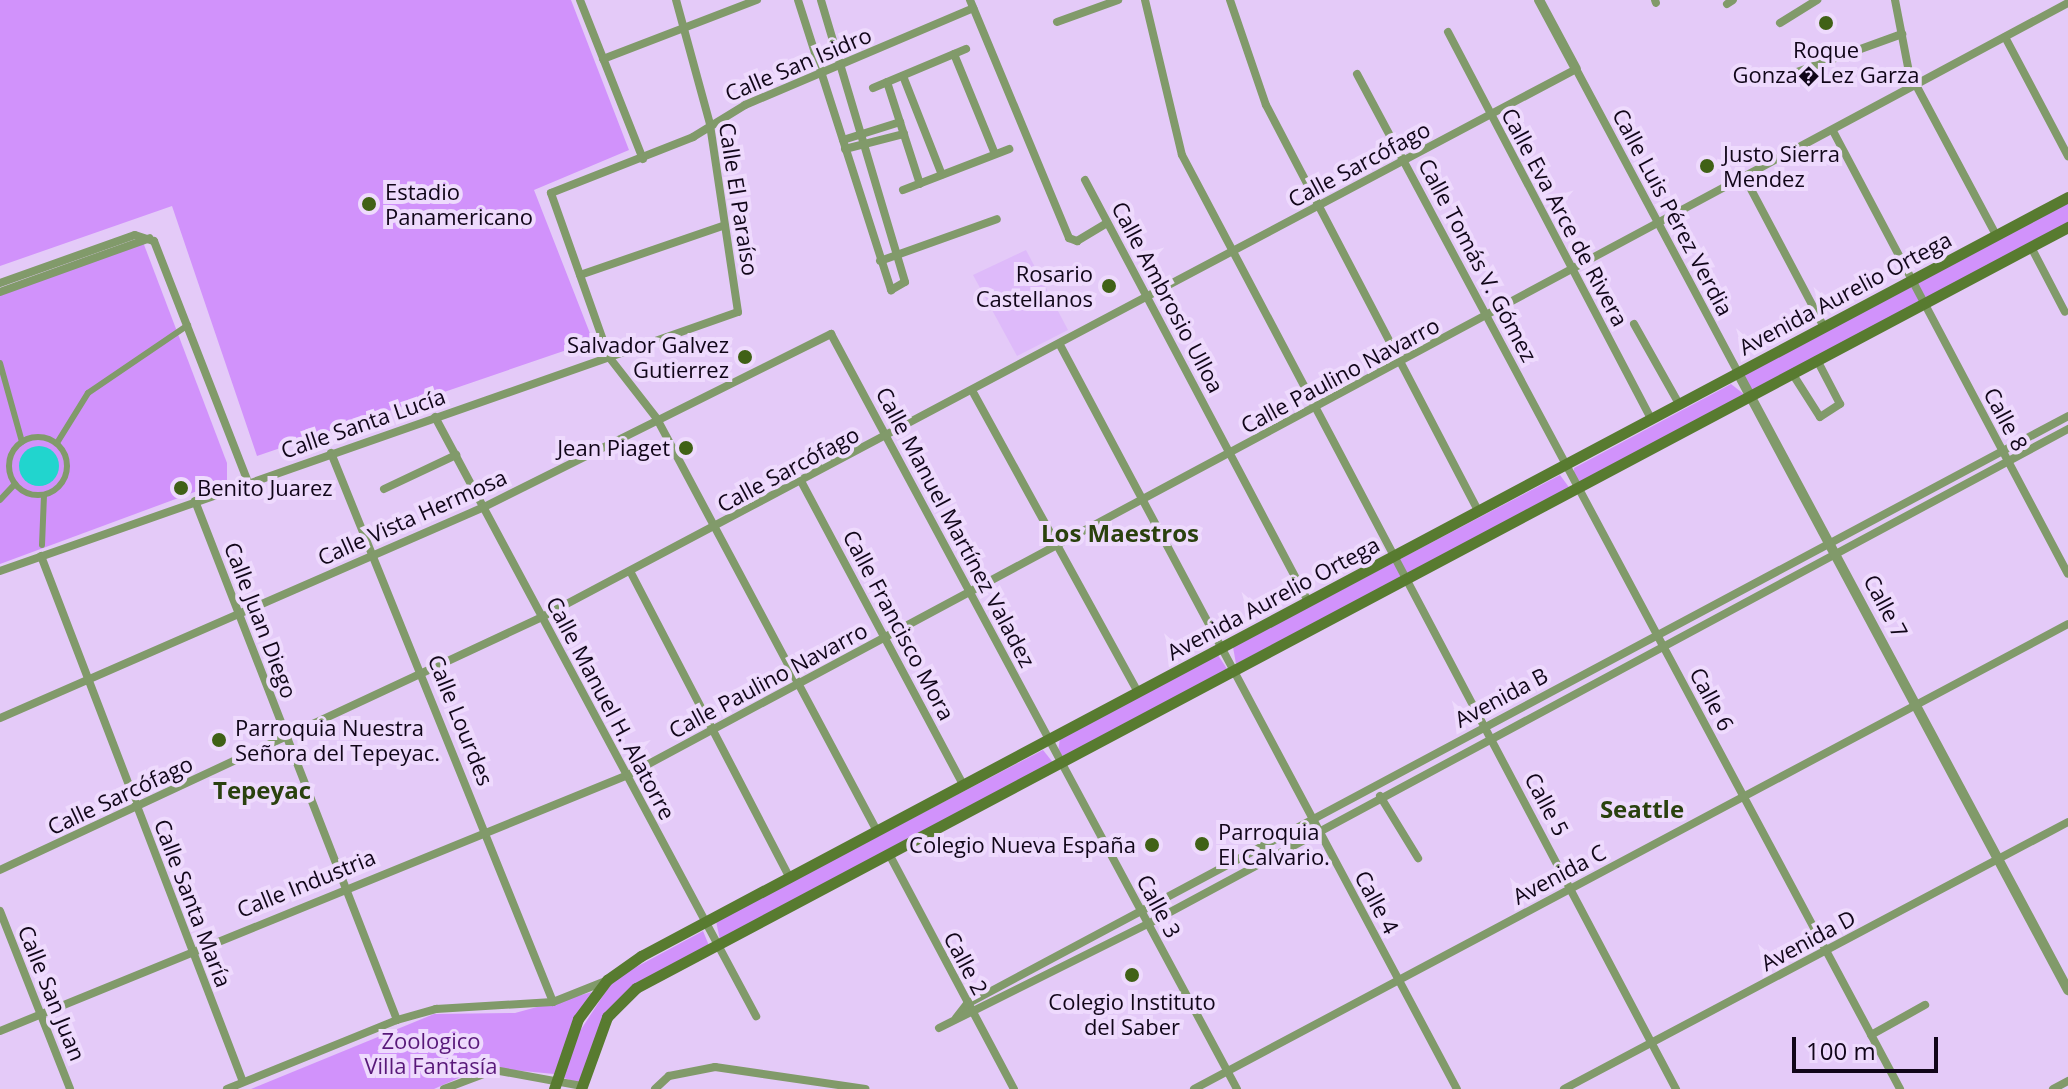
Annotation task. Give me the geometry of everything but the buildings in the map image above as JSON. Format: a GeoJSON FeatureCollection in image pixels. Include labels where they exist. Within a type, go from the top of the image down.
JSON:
{"type":"FeatureCollection","features":[{"type":"Feature","properties":{"kind":"main road","name":"Avenida Aurelio Ortega"},"geometry":{"type":"LineString","coordinates":[[555,1084],[578,1019],[607,980],[789,877],[2068,197]]}},
{"type":"Feature","properties":{"kind":"main road","name":"Avenida Aurelio Ortega"},"geometry":{"type":"LineString","coordinates":[[582,1088],[612,1009],[716,945],[2068,227]]}},
{"type":"Feature","properties":{"kind":"street"},"geometry":{"type":"LineString","coordinates":[[580,0],[643,159]]}},
{"type":"Feature","properties":{"kind":"street","name":"Calle El Paraíso"},"geometry":{"type":"LineString","coordinates":[[676,0],[710,124],[738,312]]}},
{"type":"Feature","properties":{"kind":"street"},"geometry":{"type":"LineString","coordinates":[[603,59],[757,0]]}},
{"type":"Feature","properties":{"kind":"street"},"geometry":{"type":"LineString","coordinates":[[798,0],[889,290],[905,285],[821,0]]}},
{"type":"Feature","properties":{"kind":"street"},"geometry":{"type":"LineString","coordinates":[[1057,22],[1118,0]]}},
{"type":"Feature","properties":{"kind":"street","name":"Calle 5"},"geometry":{"type":"LineString","coordinates":[[1145,0],[1175,139],[1676,1089]]}},
{"type":"Feature","properties":{"kind":"street"},"geometry":{"type":"LineString","coordinates":[[1230,0],[1266,105],[1478,511]]}},
{"type":"Feature","properties":{"kind":"street"},"geometry":{"type":"LineString","coordinates":[[1539,0],[1576,69]]}},
{"type":"Feature","properties":{"kind":"street"},"geometry":{"type":"LineString","coordinates":[[1780,23],[1817,0]]}},
{"type":"Feature","properties":{"kind":"street"},"geometry":{"type":"LineString","coordinates":[[1895,0],[1917,85],[1996,235]]}},
{"type":"Feature","properties":{"kind":"street","name":"Calle Paulino Navarro"},"geometry":{"type":"LineString","coordinates":[[628,775],[2068,3]]}},
{"type":"Feature","properties":{"kind":"street"},"geometry":{"type":"LineString","coordinates":[[972,4],[1069,238],[1077,241],[1107,223]]}},
{"type":"Feature","properties":{"kind":"street","name":"Calle San Isidro"},"geometry":{"type":"LineString","coordinates":[[580,275],[551,193],[643,159],[710,124],[972,4]]}},
{"type":"Feature","properties":{"kind":"street","name":"Calle Eva Arce de Rivera"},"geometry":{"type":"LineString","coordinates":[[1448,32],[1651,419]]}},
{"type":"Feature","properties":{"kind":"street"},"geometry":{"type":"LineString","coordinates":[[1797,72],[1902,34]]}},
{"type":"Feature","properties":{"kind":"street"},"geometry":{"type":"LineString","coordinates":[[2005,37],[2068,156]]}},
{"type":"Feature","properties":{"kind":"street"},"geometry":{"type":"LineString","coordinates":[[873,88],[966,49]]}},
{"type":"Feature","properties":{"kind":"street"},"geometry":{"type":"LineString","coordinates":[[954,54],[995,154]]}},
{"type":"Feature","properties":{"kind":"street","name":"Calle Sarcófago"},"geometry":{"type":"LineString","coordinates":[[0,870],[542,617],[974,394],[1576,69]]}},
{"type":"Feature","properties":{"kind":"street","name":"Calle Luis Pérez Verdia"},"geometry":{"type":"LineString","coordinates":[[1576,69],[1738,373]]}},
{"type":"Feature","properties":{"kind":"street","name":"Calle Tomás V. Gómez"},"geometry":{"type":"LineString","coordinates":[[1357,74],[1566,464]]}},
{"type":"Feature","properties":{"kind":"street"},"geometry":{"type":"LineString","coordinates":[[903,76],[942,175]]}},
{"type":"Feature","properties":{"kind":"street"},"geometry":{"type":"LineString","coordinates":[[887,82],[920,184]]}},
{"type":"Feature","properties":{"kind":"street"},"geometry":{"type":"LineString","coordinates":[[863,139],[900,122]]}},
{"type":"Feature","properties":{"kind":"street","name":"Calle 8"},"geometry":{"type":"LineString","coordinates":[[1833,131],[2068,574]]}},
{"type":"Feature","properties":{"kind":"street"},"geometry":{"type":"LineString","coordinates":[[844,144],[904,134]]}},
{"type":"Feature","properties":{"kind":"street"},"geometry":{"type":"LineString","coordinates":[[903,190],[1009,149]]}},
{"type":"Feature","properties":{"kind":"street"},"geometry":{"type":"LineString","coordinates":[[1745,178],[1824,327]]}},
{"type":"Feature","properties":{"kind":"street","name":"Calle Ambrosio Ulloa"},"geometry":{"type":"LineString","coordinates":[[1085,180],[1308,601]]}},
{"type":"Feature","properties":{"kind":"street"},"geometry":{"type":"LineString","coordinates":[[880,261],[997,219]]}},
{"type":"Feature","properties":{"kind":"street"},"geometry":{"type":"LineString","coordinates":[[725,225],[580,275],[609,357],[658,420],[877,831]]}},
{"type":"Feature","properties":{"kind":"street"},"geometry":{"type":"LineString","coordinates":[[0,283],[135,235],[150,238]]}},
{"type":"Feature","properties":{"kind":"street"},"geometry":{"type":"LineString","coordinates":[[0,292],[150,238]]}},
{"type":"Feature","properties":{"kind":"street"},"geometry":{"type":"LineString","coordinates":[[150,238],[188,325],[248,482]]}},
{"type":"Feature","properties":{"kind":"street"},"geometry":{"type":"LineString","coordinates":[[2031,247],[2065,312]]}},
{"type":"Feature","properties":{"kind":"street","name":"Calle Santa Lucía"},"geometry":{"type":"LineString","coordinates":[[0,571],[738,312]]}},
{"type":"Feature","properties":{"kind":"street"},"geometry":{"type":"LineString","coordinates":[[1634,324],[1679,404]]}},
{"type":"Feature","properties":{"kind":"street"},"geometry":{"type":"LineString","coordinates":[[57,443],[88,393],[188,325]]}},
{"type":"Feature","properties":{"kind":"street","name":"Calle Vista Hermosa"},"geometry":{"type":"LineString","coordinates":[[0,718],[484,507],[831,334]]}},
{"type":"Feature","properties":{"kind":"street","name":"Calle Manuel Martínez Valadez"},"geometry":{"type":"LineString","coordinates":[[831,334],[1049,739]]}},
{"type":"Feature","properties":{"kind":"street","name":"Calle 4"},"geometry":{"type":"LineString","coordinates":[[1060,345],[1457,1089]]}},
{"type":"Feature","properties":{"kind":"street"},"geometry":{"type":"LineString","coordinates":[[1792,373],[1820,417],[1840,404],[1817,360]]}},
{"type":"Feature","properties":{"kind":"street"},"geometry":{"type":"LineString","coordinates":[[0,363],[22,442]]}},
{"type":"Feature","properties":{"kind":"street","name":"Calle 7"},"geometry":{"type":"LineString","coordinates":[[1738,373],[2068,990]]}},
{"type":"Feature","properties":{"kind":"street"},"geometry":{"type":"LineString","coordinates":[[974,394],[1138,692]]}},
{"type":"Feature","properties":{"kind":"street","name":"Avenida B"},"geometry":{"type":"LineString","coordinates":[[956,1018],[967,1004],[1143,914],[1312,817],[2068,416]]}},
{"type":"Feature","properties":{"kind":"street","name":"Calle Manuel H. Alatorre"},"geometry":{"type":"LineString","coordinates":[[435,417],[756,1016]]}},
{"type":"Feature","properties":{"kind":"street","name":"Avenida B"},"geometry":{"type":"LineString","coordinates":[[939,1028],[1148,924],[1317,828],[1663,647],[2068,429]]}},
{"type":"Feature","properties":{"kind":"street"},"geometry":{"type":"LineString","coordinates":[[15,484],[10,460],[22,442],[40,437],[57,443],[68,471],[44,495],[42,545]]}},
{"type":"Feature","properties":{"kind":"street","name":"Calle Lourdes"},"geometry":{"type":"LineString","coordinates":[[331,453],[377,554],[553,1002]]}},
{"type":"Feature","properties":{"kind":"street"},"geometry":{"type":"LineString","coordinates":[[384,489],[456,455]]}},
{"type":"Feature","properties":{"kind":"street","name":"Calle 6"},"geometry":{"type":"LineString","coordinates":[[1566,464],[1900,1089]]}},
{"type":"Feature","properties":{"kind":"street","name":"Calle Francisco Mora"},"geometry":{"type":"LineString","coordinates":[[802,483],[963,785]]}},
{"type":"Feature","properties":{"kind":"street"},"geometry":{"type":"LineString","coordinates":[[15,484],[44,495]]}},
{"type":"Feature","properties":{"kind":"street"},"geometry":{"type":"LineString","coordinates":[[0,500],[15,484]]}},
{"type":"Feature","properties":{"kind":"street"},"geometry":{"type":"LineString","coordinates":[[1931,490],[1936,501]]}},
{"type":"Feature","properties":{"kind":"street","name":"Calle Juan Diego"},"geometry":{"type":"LineString","coordinates":[[195,501],[397,1020]]}},
{"type":"Feature","properties":{"kind":"street","name":"Calle Santa María"},"geometry":{"type":"LineString","coordinates":[[41,556],[243,1082]]}},
{"type":"Feature","properties":{"kind":"street"},"geometry":{"type":"LineString","coordinates":[[630,571],[789,877]]}},
{"type":"Feature","properties":{"kind":"street","name":"Avenida C"},"geometry":{"type":"LineString","coordinates":[[1194,1089],[2068,624]]}},
{"type":"Feature","properties":{"kind":"street","name":"Calle 3"},"geometry":{"type":"LineString","coordinates":[[1049,739],[1237,1089]]}},
{"type":"Feature","properties":{"kind":"street"},"geometry":{"type":"LineString","coordinates":[[1418,762],[1423,773]]}},
{"type":"Feature","properties":{"kind":"street","name":"Calle Industria"},"geometry":{"type":"LineString","coordinates":[[0,1031],[191,947],[628,775]]}},
{"type":"Feature","properties":{"kind":"street"},"geometry":{"type":"LineString","coordinates":[[1380,796],[1418,858]]}},
{"type":"Feature","properties":{"kind":"street","name":"Avenida D"},"geometry":{"type":"LineString","coordinates":[[1564,1089],[2068,822]]}},
{"type":"Feature","properties":{"kind":"street","name":"Calle 2"},"geometry":{"type":"LineString","coordinates":[[889,854],[1014,1089]]}},
{"type":"Feature","properties":{"kind":"street","name":"Calle San Juan"},"geometry":{"type":"LineString","coordinates":[[0,911],[70,1089]]}},
{"type":"Feature","properties":{"kind":"street"},"geometry":{"type":"LineString","coordinates":[[227,1089],[397,1020],[436,1009],[553,1002],[607,980]]}},
{"type":"Feature","properties":{"kind":"street"},"geometry":{"type":"LineString","coordinates":[[1871,1035],[1925,1005]]}},
{"type":"Feature","properties":{"kind":"street"},"geometry":{"type":"LineString","coordinates":[[655,1089],[669,1076],[715,1067],[806,1085],[865,1089]]}},
{"type":"Feature","properties":{"kind":"street"},"geometry":{"type":"LineString","coordinates":[[444,1089],[494,1070],[582,1088]]}},
{"type":"Feature","properties":{"kind":"street"},"geometry":{"type":"LineString","coordinates":[[2053,1089],[2068,1081]]}},
{"type":"Feature","properties":{"kind":"shaded area"},"geometry":{"type":"Polygon","coordinates":[[[1026,250],[1068,330],[1017,356],[973,275],[1026,250]]]}},
{"type":"Feature","properties":{"kind":"shaded area"},"geometry":{"type":"Polygon","coordinates":[[[39,446],[53,452],[59,466],[53,480],[39,486],[25,480],[19,466],[25,452],[39,446]]]}},
{"type":"Feature","properties":{"kind":"green space"},"geometry":{"type":"Polygon","coordinates":[[[0,0],[571,0],[629,150],[534,190],[593,341],[257,456],[172,206],[0,266],[0,0]]]}},
{"type":"Feature","properties":{"kind":"green space"},"geometry":{"type":"Polygon","coordinates":[[[2068,199],[2068,226],[1751,394],[1742,382],[1747,372],[2068,199]]]}},
{"type":"Feature","properties":{"kind":"green space"},"geometry":{"type":"Polygon","coordinates":[[[143,242],[227,463],[227,480],[0,564],[0,294],[143,242]]]}},
{"type":"Feature","properties":{"kind":"green space"},"geometry":{"type":"Polygon","coordinates":[[[1731,384],[1745,395],[1583,484],[1574,477],[1574,468],[1731,384]]]}},
{"type":"Feature","properties":{"kind":"green space"},"geometry":{"type":"Polygon","coordinates":[[[1560,475],[1571,490],[1236,664],[1233,647],[1560,475]]]}},
{"type":"Feature","properties":{"kind":"green space"},"geometry":{"type":"Polygon","coordinates":[[[1218,655],[1229,672],[1063,760],[1058,752],[1060,738],[1218,655]]]}},
{"type":"Feature","properties":{"kind":"green space"},"geometry":{"type":"Polygon","coordinates":[[[1043,750],[1055,765],[720,940],[716,921],[1043,750]]]}},
{"type":"Feature","properties":{"kind":"green space"},"geometry":{"type":"Polygon","coordinates":[[[703,931],[710,948],[611,1010],[582,1084],[564,1078],[576,1037],[614,979],[703,931]]]}},
{"type":"Feature","properties":{"kind":"green space","name":"Zoologico Villa Fantasía"},"geometry":{"type":"Polygon","coordinates":[[[592,992],[554,1074],[483,1067],[434,1089],[251,1089],[434,1014],[515,1013],[592,992]]]}},
{"type":"Feature","properties":{"kind":"place","name":"Roque Gonza�Lez Garza"},"geometry":{"type":"Point","coordinates":[1826,23]}},
{"type":"Feature","properties":{"kind":"place","name":"Justo Sierra Mendez"},"geometry":{"type":"Point","coordinates":[1707,166]}},
{"type":"Feature","properties":{"kind":"place","name":"Estadio Panamericano"},"geometry":{"type":"Point","coordinates":[369,204]}},
{"type":"Feature","properties":{"kind":"place","name":"Rosario Castellanos"},"geometry":{"type":"Point","coordinates":[1109,286]}},
{"type":"Feature","properties":{"kind":"place","name":"Salvador Galvez Gutierrez"},"geometry":{"type":"Point","coordinates":[745,357]}},
{"type":"Feature","properties":{"kind":"place","name":"Jean Piaget"},"geometry":{"type":"Point","coordinates":[686,448]}},
{"type":"Feature","properties":{"kind":"place","name":"Benito Juarez"},"geometry":{"type":"Point","coordinates":[181,488]}},
{"type":"Feature","properties":{"kind":"place","name":"Parroquia Nuestra Señora del Tepeyac."},"geometry":{"type":"Point","coordinates":[219,740]}},
{"type":"Feature","properties":{"kind":"place","name":"Parroquia El Calvario."},"geometry":{"type":"Point","coordinates":[1202,844]}},
{"type":"Feature","properties":{"kind":"place","name":"Colegio Nueva España"},"geometry":{"type":"Point","coordinates":[1152,845]}},
{"type":"Feature","properties":{"kind":"place","name":"Colegio Instituto del Saber"},"geometry":{"type":"Point","coordinates":[1132,975]}},
{"type":"Feature","properties":{"kind":"district","name":"Los Maestros"},"geometry":{"type":"Point","coordinates":[1120,533]}},
{"type":"Feature","properties":{"kind":"district","name":"Tepeyac"},"geometry":{"type":"Point","coordinates":[262,790]}},
{"type":"Feature","properties":{"kind":"district","name":"Seattle"},"geometry":{"type":"Point","coordinates":[1642,809]}}]}
